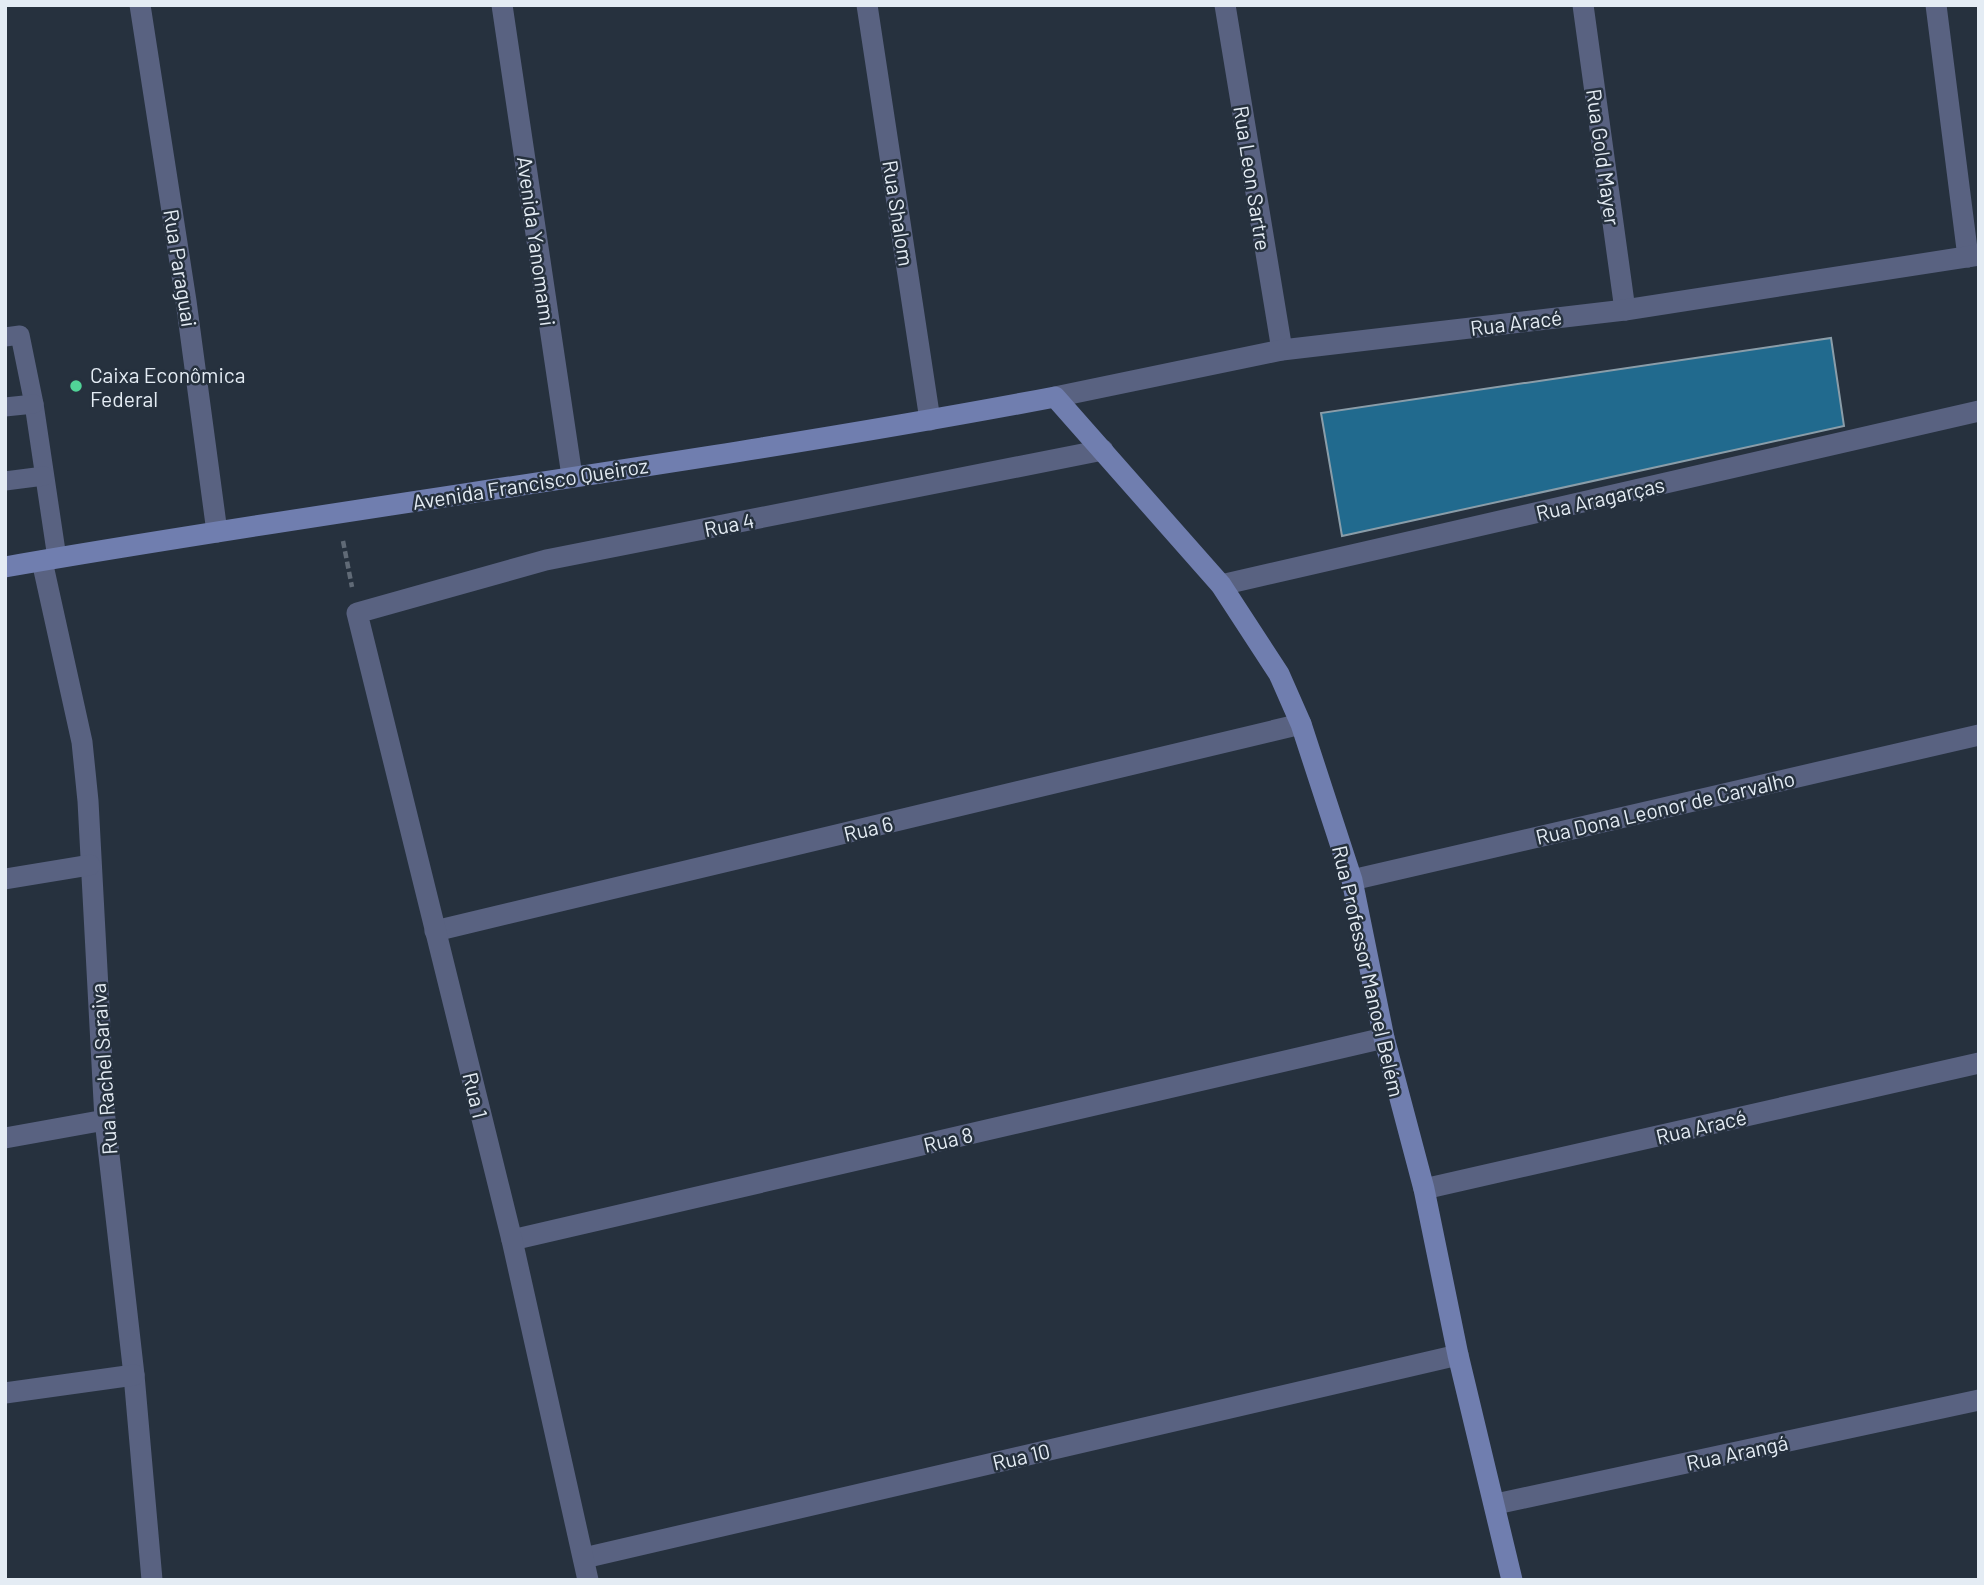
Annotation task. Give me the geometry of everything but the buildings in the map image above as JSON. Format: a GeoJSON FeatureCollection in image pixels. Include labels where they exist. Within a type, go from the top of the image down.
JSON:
{"type":"FeatureCollection","features":[{"type":"Feature","properties":{"kind":"street","name":"Rua Paraguai"},"geometry":{"type":"LineString","coordinates":[[140,5],[186,301],[218,532]]}},
{"type":"Feature","properties":{"kind":"street","name":"Avenida Yanomami"},"geometry":{"type":"LineString","coordinates":[[502,5],[572,476]]}},
{"type":"Feature","properties":{"kind":"street","name":"Rua Shalom"},"geometry":{"type":"LineString","coordinates":[[867,5],[930,421]]}},
{"type":"Feature","properties":{"kind":"street","name":"Rua Leon Sartre"},"geometry":{"type":"LineString","coordinates":[[1225,5],[1282,350]]}},
{"type":"Feature","properties":{"kind":"street","name":"Rua Gold Mayer"},"geometry":{"type":"LineString","coordinates":[[1583,5],[1625,310]]}},
{"type":"Feature","properties":{"kind":"street"},"geometry":{"type":"LineString","coordinates":[[1936,5],[1973,256]]}},
{"type":"Feature","properties":{"kind":"street","name":"Rua Aracé"},"geometry":{"type":"LineString","coordinates":[[1055,397],[1282,350],[1625,310],[1973,256]]}},
{"type":"Feature","properties":{"kind":"street","name":"Avenida Francisco Queiroz"},"geometry":{"type":"LineString","coordinates":[[5,567],[930,421],[1055,397]]}},
{"type":"Feature","properties":{"kind":"street","name":"Rua Professor Manoel Belém"},"geometry":{"type":"LineString","coordinates":[[1055,397],[1221,584],[1279,674],[1301,724],[1352,880],[1384,1038],[1424,1189],[1458,1355],[1496,1504],[1512,1580]]}},
{"type":"Feature","properties":{"kind":"street","name":"Rua Aragarças"},"geometry":{"type":"LineString","coordinates":[[1221,584],[1977,418]]}},
{"type":"Feature","properties":{"kind":"street","name":"Rua 4"},"geometry":{"type":"LineString","coordinates":[[357,613],[546,560],[1103,450]]}},
{"type":"Feature","properties":{"kind":"street","name":"Rua Rachel Saraiva"},"geometry":{"type":"LineString","coordinates":[[50,559],[82,742],[88,801],[105,1120],[134,1375],[152,1580]]}},
{"type":"Feature","properties":{"kind":"street","name":"Rua 1"},"geometry":{"type":"LineString","coordinates":[[357,613],[512,1240],[588,1580]]}},
{"type":"Feature","properties":{"kind":"street","name":"Rua 6"},"geometry":{"type":"LineString","coordinates":[[435,931],[1301,724]]}},
{"type":"Feature","properties":{"kind":"street","name":"Rua Dona Leonor de Carvalho"},"geometry":{"type":"LineString","coordinates":[[1352,880],[1979,735]]}},
{"type":"Feature","properties":{"kind":"street"},"geometry":{"type":"LineString","coordinates":[[5,879],[90,865]]}},
{"type":"Feature","properties":{"kind":"street","name":"Rua 8"},"geometry":{"type":"LineString","coordinates":[[512,1240],[1384,1038]]}},
{"type":"Feature","properties":{"kind":"street","name":"Rua Aracé"},"geometry":{"type":"LineString","coordinates":[[1424,1189],[1979,1063]]}},
{"type":"Feature","properties":{"kind":"street"},"geometry":{"type":"LineString","coordinates":[[5,1138],[105,1120]]}},
{"type":"Feature","properties":{"kind":"street","name":"Rua 10"},"geometry":{"type":"LineString","coordinates":[[584,1558],[1458,1355]]}},
{"type":"Feature","properties":{"kind":"street"},"geometry":{"type":"LineString","coordinates":[[5,1393],[134,1375]]}},
{"type":"Feature","properties":{"kind":"street","name":"Rua Arangá"},"geometry":{"type":"LineString","coordinates":[[1496,1504],[1979,1400]]}},
{"type":"Feature","properties":{"kind":"lane"},"geometry":{"type":"LineString","coordinates":[[5,337],[20,335],[34,404],[44,476],[50,559]]}},
{"type":"Feature","properties":{"kind":"lane"},"geometry":{"type":"LineString","coordinates":[[5,407],[34,404]]}},
{"type":"Feature","properties":{"kind":"lane"},"geometry":{"type":"LineString","coordinates":[[5,481],[44,476]]}},
{"type":"Feature","properties":{"kind":"path"},"geometry":{"type":"LineString","coordinates":[[338,513],[357,613]]}},
{"type":"Feature","properties":{"kind":"place","name":"Caixa Econômica Federal"},"geometry":{"type":"Point","coordinates":[76,386]}}]}
